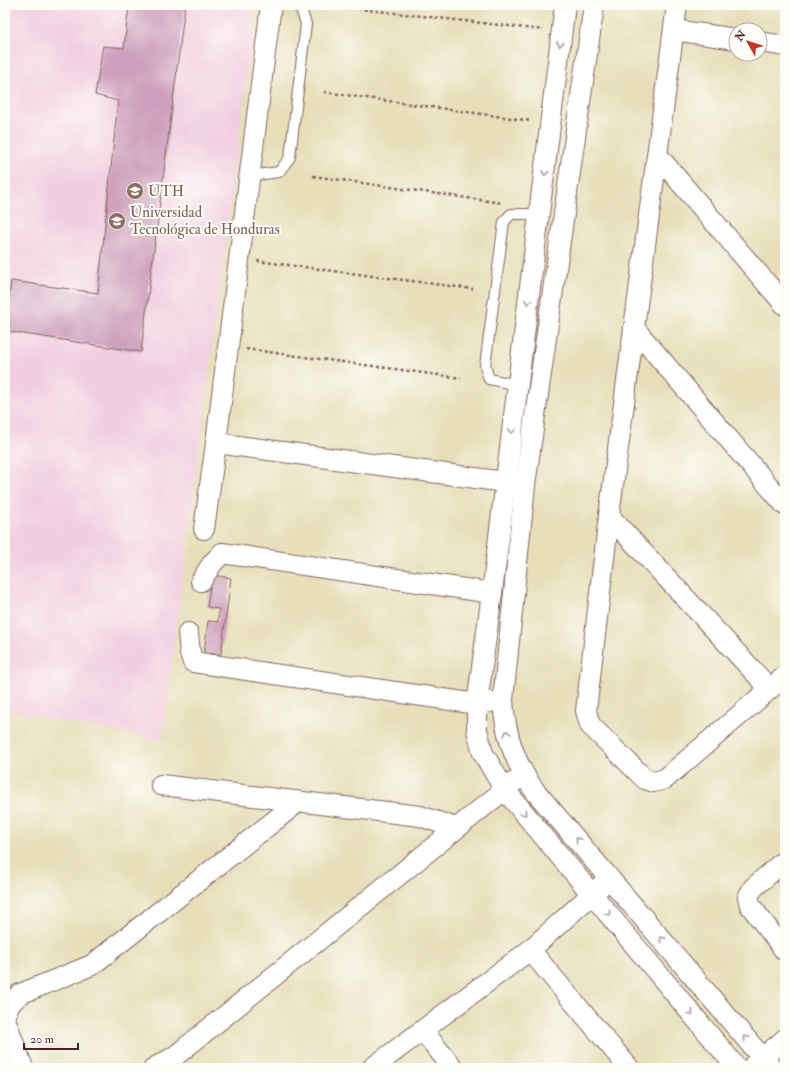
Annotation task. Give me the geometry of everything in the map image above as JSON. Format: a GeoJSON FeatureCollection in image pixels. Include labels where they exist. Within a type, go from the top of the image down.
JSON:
{"type":"FeatureCollection","features":[{"type":"Feature","properties":{"kind":"street"},"geometry":{"type":"LineString","coordinates":[[204,529],[271,5]]}},
{"type":"Feature","properties":{"kind":"street"},"geometry":{"type":"LineString","coordinates":[[565,5],[518,385],[515,484],[503,700],[504,723],[510,746],[523,774],[610,878],[761,1064],[785,1039]]}},
{"type":"Feature","properties":{"kind":"street"},"geometry":{"type":"LineString","coordinates":[[594,5],[515,484],[492,594],[477,704],[477,730],[483,754],[504,789],[737,1068]]}},
{"type":"Feature","properties":{"kind":"street"},"geometry":{"type":"LineString","coordinates":[[677,5],[609,516],[586,711],[590,725],[645,779],[654,782],[665,779],[785,676]]}},
{"type":"Feature","properties":{"kind":"street"},"geometry":{"type":"LineString","coordinates":[[674,30],[728,38]]}},
{"type":"Feature","properties":{"kind":"street"},"geometry":{"type":"LineString","coordinates":[[768,43],[785,46]]}},
{"type":"Feature","properties":{"kind":"street"},"geometry":{"type":"LineString","coordinates":[[657,155],[785,305]]}},
{"type":"Feature","properties":{"kind":"street"},"geometry":{"type":"LineString","coordinates":[[634,328],[785,505]]}},
{"type":"Feature","properties":{"kind":"street"},"geometry":{"type":"LineString","coordinates":[[216,443],[515,484]]}},
{"type":"Feature","properties":{"kind":"street"},"geometry":{"type":"LineString","coordinates":[[609,516],[770,689]]}},
{"type":"Feature","properties":{"kind":"street"},"geometry":{"type":"LineString","coordinates":[[201,581],[212,564],[222,553],[492,594]]}},
{"type":"Feature","properties":{"kind":"street"},"geometry":{"type":"LineString","coordinates":[[188,632],[190,653],[193,662],[477,704],[503,700]]}},
{"type":"Feature","properties":{"kind":"street"},"geometry":{"type":"LineString","coordinates":[[154,1068],[174,1057],[523,774]]}},
{"type":"Feature","properties":{"kind":"street"},"geometry":{"type":"LineString","coordinates":[[161,785],[420,816],[456,828]]}},
{"type":"Feature","properties":{"kind":"street"},"geometry":{"type":"LineString","coordinates":[[23,1068],[5,1019],[8,1006],[20,994],[92,965],[298,802]]}},
{"type":"Feature","properties":{"kind":"street"},"geometry":{"type":"LineString","coordinates":[[785,860],[753,888],[748,897],[750,905],[785,951]]}},
{"type":"Feature","properties":{"kind":"street"},"geometry":{"type":"LineString","coordinates":[[372,1068],[530,950],[610,878]]}},
{"type":"Feature","properties":{"kind":"street"},"geometry":{"type":"LineString","coordinates":[[530,950],[629,1068]]}},
{"type":"Feature","properties":{"kind":"street"},"geometry":{"type":"LineString","coordinates":[[423,1031],[453,1068]]}},
{"type":"Feature","properties":{"kind":"lane"},"geometry":{"type":"LineString","coordinates":[[250,176],[279,172],[290,157],[306,24],[301,9],[293,5]]}},
{"type":"Feature","properties":{"kind":"lane"},"geometry":{"type":"LineString","coordinates":[[518,385],[489,379],[485,366],[490,324],[504,222],[511,214],[539,214]]}},
{"type":"Feature","properties":{"kind":"path"},"geometry":{"type":"LineString","coordinates":[[334,6],[562,32]]}},
{"type":"Feature","properties":{"kind":"path"},"geometry":{"type":"LineString","coordinates":[[324,92],[551,124]]}},
{"type":"Feature","properties":{"kind":"path"},"geometry":{"type":"LineString","coordinates":[[313,176],[508,204]]}},
{"type":"Feature","properties":{"kind":"path"},"geometry":{"type":"LineString","coordinates":[[239,259],[473,288]]}},
{"type":"Feature","properties":{"kind":"path"},"geometry":{"type":"LineString","coordinates":[[228,347],[462,378]]}},
{"type":"Feature","properties":{"kind":"shaded area","name":"Universidad Tecnológica de Honduras"},"geometry":{"type":"Polygon","coordinates":[[[5,5],[256,5],[162,741],[5,710],[5,5]]]}},
{"type":"Feature","properties":{"kind":"building","name":"UTH"},"geometry":{"type":"Polygon","coordinates":[[[129,5],[185,5],[141,352],[5,331],[11,281],[98,293],[118,101],[95,95],[103,46],[124,48],[129,5]]]}},
{"type":"Feature","properties":{"kind":"building"},"geometry":{"type":"Polygon","coordinates":[[[212,575],[231,578],[221,654],[204,653],[208,621],[218,622],[219,609],[207,607],[212,575]]]}},
{"type":"Feature","properties":{"kind":"place","name":"UTH"},"geometry":{"type":"Point","coordinates":[135,191]}},
{"type":"Feature","properties":{"kind":"place","name":"Universidad Tecnológica de Honduras"},"geometry":{"type":"Point","coordinates":[117,221]}}]}
